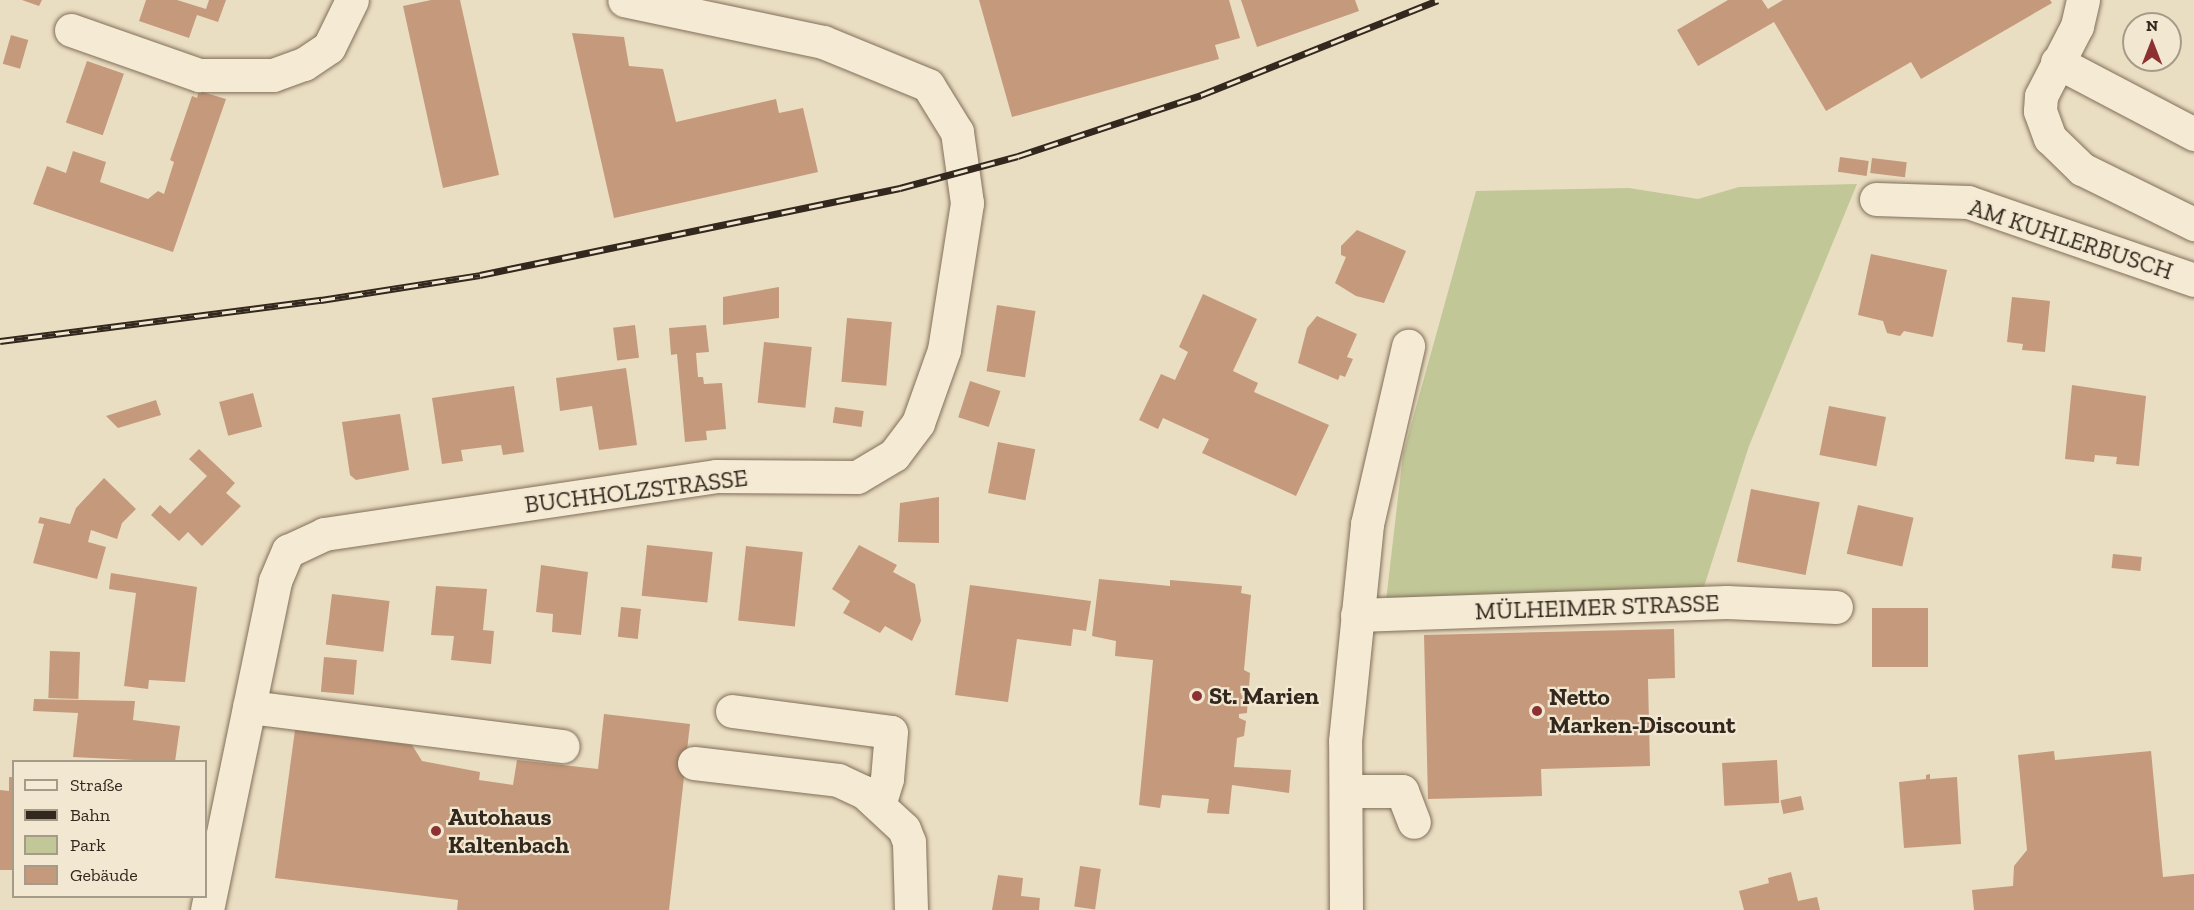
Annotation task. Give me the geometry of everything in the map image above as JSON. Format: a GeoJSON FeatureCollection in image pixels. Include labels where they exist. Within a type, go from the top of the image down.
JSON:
{"type":"FeatureCollection","features":[{"type":"Feature","properties":{"kind":"street"},"geometry":{"type":"LineString","coordinates":[[71,30],[199,75],[273,75],[304,64],[329,47],[352,0]]}},
{"type":"Feature","properties":{"kind":"street","name":"BUCHHOLZSTRASSE"},"geometry":{"type":"LineString","coordinates":[[207,910],[275,581],[288,551],[324,534],[716,476],[857,477],[894,455],[918,423],[944,350],[967,203],[957,132],[928,85],[823,42],[624,0]]}},
{"type":"Feature","properties":{"kind":"street"},"geometry":{"type":"LineString","coordinates":[[2083,0],[2077,26],[2041,96],[2040,111],[2050,138],[2090,174],[2194,225]]}},
{"type":"Feature","properties":{"kind":"street"},"geometry":{"type":"LineString","coordinates":[[2057,62],[2194,134]]}},
{"type":"Feature","properties":{"kind":"street","name":"AM KUHLERBUSCH"},"geometry":{"type":"LineString","coordinates":[[1876,199],[1968,202],[2194,280]]}},
{"type":"Feature","properties":{"kind":"street"},"geometry":{"type":"LineString","coordinates":[[1346,910],[1345,741],[1366,524],[1408,346]]}},
{"type":"Feature","properties":{"kind":"street","name":"MÜLHEIMER STRASSE"},"geometry":{"type":"LineString","coordinates":[[1358,615],[1727,602],[1836,607]]}},
{"type":"Feature","properties":{"kind":"street"},"geometry":{"type":"LineString","coordinates":[[249,707],[563,747]]}},
{"type":"Feature","properties":{"kind":"street"},"geometry":{"type":"LineString","coordinates":[[732,711],[891,732],[887,779],[879,805]]}},
{"type":"Feature","properties":{"kind":"street"},"geometry":{"type":"LineString","coordinates":[[694,763],[838,780],[864,792],[904,829],[909,842],[911,910]]}},
{"type":"Feature","properties":{"kind":"street"},"geometry":{"type":"LineString","coordinates":[[1346,791],[1402,790],[1413,822]]}},
{"type":"Feature","properties":{"kind":"green space"},"geometry":{"type":"Polygon","coordinates":[[[1857,184],[1749,446],[1702,593],[1386,601],[1403,454],[1476,191],[1629,188],[1698,199],[1739,187],[1857,184]]]}},
{"type":"Feature","properties":{"kind":"building"},"geometry":{"type":"Polygon","coordinates":[[[22,0],[42,0],[39,6],[22,0]]]}},
{"type":"Feature","properties":{"kind":"building"},"geometry":{"type":"Polygon","coordinates":[[[146,0],[177,0],[206,9],[209,0],[226,0],[218,22],[197,15],[189,38],[139,21],[146,0]]]}},
{"type":"Feature","properties":{"kind":"building"},"geometry":{"type":"Polygon","coordinates":[[[431,0],[460,0],[499,175],[443,188],[403,6],[431,0]]]}},
{"type":"Feature","properties":{"kind":"building"},"geometry":{"type":"Polygon","coordinates":[[[979,0],[1229,0],[1240,38],[1215,45],[1219,59],[1012,117],[979,0]]]}},
{"type":"Feature","properties":{"kind":"building"},"geometry":{"type":"Polygon","coordinates":[[[1241,0],[1355,0],[1359,11],[1257,47],[1241,0]]]}},
{"type":"Feature","properties":{"kind":"building"},"geometry":{"type":"Polygon","coordinates":[[[1728,0],[1762,0],[1768,9],[1783,0],[2050,0],[2052,3],[1921,79],[1911,62],[1826,111],[1774,22],[1698,66],[1677,30],[1728,0]]]}},
{"type":"Feature","properties":{"kind":"building"},"geometry":{"type":"Polygon","coordinates":[[[572,33],[624,37],[629,66],[663,69],[676,122],[776,99],[779,113],[803,108],[818,172],[614,218],[572,33]]]}},
{"type":"Feature","properties":{"kind":"building"},"geometry":{"type":"Polygon","coordinates":[[[11,35],[28,40],[20,69],[3,64],[11,35]]]}},
{"type":"Feature","properties":{"kind":"building"},"geometry":{"type":"Polygon","coordinates":[[[87,61],[124,74],[103,135],[66,122],[87,61]]]}},
{"type":"Feature","properties":{"kind":"building"},"geometry":{"type":"Polygon","coordinates":[[[199,91],[226,99],[173,252],[33,204],[47,166],[66,173],[73,151],[106,162],[100,182],[148,199],[158,191],[164,194],[174,162],[170,160],[192,96],[197,98],[199,91]]]}},
{"type":"Feature","properties":{"kind":"building"},"geometry":{"type":"Polygon","coordinates":[[[1840,157],[1869,161],[1867,176],[1838,172],[1840,157]]]}},
{"type":"Feature","properties":{"kind":"building"},"geometry":{"type":"Polygon","coordinates":[[[1872,158],[1907,162],[1905,177],[1870,173],[1872,158]]]}},
{"type":"Feature","properties":{"kind":"building"},"geometry":{"type":"Polygon","coordinates":[[[1357,230],[1406,251],[1384,303],[1356,296],[1335,283],[1346,257],[1341,255],[1341,246],[1357,230]]]}},
{"type":"Feature","properties":{"kind":"building"},"geometry":{"type":"Polygon","coordinates":[[[1871,254],[1947,270],[1933,337],[1904,331],[1900,336],[1887,333],[1883,321],[1858,315],[1871,254]]]}},
{"type":"Feature","properties":{"kind":"building"},"geometry":{"type":"Polygon","coordinates":[[[779,287],[779,318],[723,325],[723,297],[779,287]]]}},
{"type":"Feature","properties":{"kind":"building"},"geometry":{"type":"Polygon","coordinates":[[[1203,294],[1257,319],[1233,371],[1258,383],[1254,392],[1329,425],[1296,496],[1202,453],[1209,439],[1163,418],[1158,429],[1139,420],[1161,374],[1175,380],[1188,352],[1179,347],[1203,294]]]}},
{"type":"Feature","properties":{"kind":"building"},"geometry":{"type":"Polygon","coordinates":[[[2012,297],[2050,301],[2045,352],[2022,350],[2023,344],[2007,342],[2012,297]]]}},
{"type":"Feature","properties":{"kind":"building"},"geometry":{"type":"Polygon","coordinates":[[[997,305],[1036,311],[1025,377],[987,371],[997,305]]]}},
{"type":"Feature","properties":{"kind":"building"},"geometry":{"type":"Polygon","coordinates":[[[1317,316],[1357,334],[1347,357],[1353,359],[1345,377],[1340,375],[1338,380],[1298,363],[1307,328],[1317,316]]]}},
{"type":"Feature","properties":{"kind":"building"},"geometry":{"type":"Polygon","coordinates":[[[847,318],[892,322],[886,386],[841,382],[847,318]]]}},
{"type":"Feature","properties":{"kind":"building"},"geometry":{"type":"Polygon","coordinates":[[[635,325],[639,358],[617,360],[613,328],[635,325]]]}},
{"type":"Feature","properties":{"kind":"building"},"geometry":{"type":"Polygon","coordinates":[[[706,325],[709,352],[696,353],[698,377],[703,377],[704,384],[722,383],[726,429],[706,431],[707,440],[685,442],[677,354],[671,355],[669,328],[706,325]]]}},
{"type":"Feature","properties":{"kind":"building"},"geometry":{"type":"Polygon","coordinates":[[[764,342],[812,347],[805,408],[758,403],[764,342]]]}},
{"type":"Feature","properties":{"kind":"building"},"geometry":{"type":"Polygon","coordinates":[[[626,368],[637,445],[599,450],[592,406],[560,411],[556,378],[626,368]]]}},
{"type":"Feature","properties":{"kind":"building"},"geometry":{"type":"Polygon","coordinates":[[[970,381],[1000,391],[989,427],[958,417],[970,381]]]}},
{"type":"Feature","properties":{"kind":"building"},"geometry":{"type":"Polygon","coordinates":[[[2072,385],[2146,396],[2139,466],[2116,464],[2117,457],[2095,455],[2094,462],[2065,459],[2072,385]]]}},
{"type":"Feature","properties":{"kind":"building"},"geometry":{"type":"Polygon","coordinates":[[[514,386],[524,452],[503,455],[501,445],[461,450],[463,461],[442,464],[432,398],[514,386]]]}},
{"type":"Feature","properties":{"kind":"building"},"geometry":{"type":"Polygon","coordinates":[[[253,393],[262,427],[228,436],[219,402],[253,393]]]}},
{"type":"Feature","properties":{"kind":"building"},"geometry":{"type":"Polygon","coordinates":[[[156,400],[161,415],[118,428],[106,416],[156,400]]]}},
{"type":"Feature","properties":{"kind":"building"},"geometry":{"type":"Polygon","coordinates":[[[1829,406],[1886,417],[1876,466],[1819,455],[1829,406]]]}},
{"type":"Feature","properties":{"kind":"building"},"geometry":{"type":"Polygon","coordinates":[[[835,407],[864,411],[861,427],[833,423],[835,407]]]}},
{"type":"Feature","properties":{"kind":"building"},"geometry":{"type":"Polygon","coordinates":[[[400,414],[409,470],[356,480],[350,475],[342,422],[400,414]]]}},
{"type":"Feature","properties":{"kind":"building"},"geometry":{"type":"Polygon","coordinates":[[[998,442],[1035,449],[1025,500],[988,493],[998,442]]]}},
{"type":"Feature","properties":{"kind":"building"},"geometry":{"type":"Polygon","coordinates":[[[199,449],[235,483],[226,493],[241,506],[202,546],[188,532],[179,541],[151,515],[160,505],[170,514],[207,476],[189,459],[199,449]]]}},
{"type":"Feature","properties":{"kind":"building"},"geometry":{"type":"Polygon","coordinates":[[[104,478],[136,509],[122,523],[117,539],[91,530],[88,542],[106,547],[97,579],[33,563],[44,524],[38,523],[40,517],[70,524],[76,508],[104,478]]]}},
{"type":"Feature","properties":{"kind":"building"},"geometry":{"type":"Polygon","coordinates":[[[1751,489],[1820,502],[1806,575],[1737,562],[1751,489]]]}},
{"type":"Feature","properties":{"kind":"building"},"geometry":{"type":"Polygon","coordinates":[[[939,497],[939,543],[898,542],[900,503],[939,497]]]}},
{"type":"Feature","properties":{"kind":"building"},"geometry":{"type":"Polygon","coordinates":[[[1858,505],[1914,518],[1902,567],[1847,554],[1858,505]]]}},
{"type":"Feature","properties":{"kind":"building"},"geometry":{"type":"Polygon","coordinates":[[[647,545],[713,552],[707,603],[642,596],[647,545]]]}},
{"type":"Feature","properties":{"kind":"building"},"geometry":{"type":"Polygon","coordinates":[[[859,545],[897,565],[893,572],[915,584],[921,621],[912,641],[885,626],[880,633],[843,613],[850,601],[832,589],[859,545]]]}},
{"type":"Feature","properties":{"kind":"building"},"geometry":{"type":"Polygon","coordinates":[[[746,546],[803,552],[795,627],[738,621],[746,546]]]}},
{"type":"Feature","properties":{"kind":"building"},"geometry":{"type":"Polygon","coordinates":[[[2113,554],[2142,557],[2140,571],[2112,568],[2113,554]]]}},
{"type":"Feature","properties":{"kind":"building"},"geometry":{"type":"Polygon","coordinates":[[[541,565],[588,572],[581,635],[552,632],[553,614],[536,612],[541,565]]]}},
{"type":"Feature","properties":{"kind":"building"},"geometry":{"type":"Polygon","coordinates":[[[111,573],[197,587],[185,682],[149,680],[148,689],[124,686],[136,593],[109,589],[111,573]]]}},
{"type":"Feature","properties":{"kind":"building","name":"St. Marien"},"geometry":{"type":"Polygon","coordinates":[[[1099,579],[1170,586],[1170,580],[1242,586],[1241,593],[1251,595],[1244,670],[1250,673],[1249,688],[1242,689],[1241,695],[1248,697],[1247,713],[1239,714],[1239,718],[1246,721],[1244,736],[1237,738],[1234,767],[1291,770],[1289,793],[1232,785],[1229,814],[1207,813],[1209,799],[1162,795],[1160,808],[1139,805],[1153,660],[1115,656],[1116,641],[1092,636],[1099,579]]]}},
{"type":"Feature","properties":{"kind":"building"},"geometry":{"type":"Polygon","coordinates":[[[970,585],[1091,601],[1086,631],[1073,629],[1071,646],[1017,639],[1008,702],[955,695],[970,585]]]}},
{"type":"Feature","properties":{"kind":"building"},"geometry":{"type":"Polygon","coordinates":[[[436,586],[487,589],[483,630],[494,631],[491,664],[451,660],[454,636],[431,635],[436,586]]]}},
{"type":"Feature","properties":{"kind":"building"},"geometry":{"type":"Polygon","coordinates":[[[332,594],[390,601],[383,652],[326,645],[332,594]]]}},
{"type":"Feature","properties":{"kind":"building"},"geometry":{"type":"Polygon","coordinates":[[[621,607],[641,609],[638,639],[618,637],[621,607]]]}},
{"type":"Feature","properties":{"kind":"building"},"geometry":{"type":"Polygon","coordinates":[[[1872,608],[1928,608],[1928,667],[1872,667],[1872,608]]]}},
{"type":"Feature","properties":{"kind":"building","name":"Netto Marken-Discount"},"geometry":{"type":"Polygon","coordinates":[[[1674,629],[1675,678],[1648,679],[1650,766],[1541,769],[1542,796],[1428,799],[1424,635],[1674,629]]]}},
{"type":"Feature","properties":{"kind":"building"},"geometry":{"type":"Polygon","coordinates":[[[50,651],[80,652],[78,699],[48,698],[50,651]]]}},
{"type":"Feature","properties":{"kind":"building"},"geometry":{"type":"Polygon","coordinates":[[[324,657],[357,660],[354,695],[321,692],[324,657]]]}},
{"type":"Feature","properties":{"kind":"building"},"geometry":{"type":"Polygon","coordinates":[[[34,699],[135,701],[133,720],[180,726],[175,760],[73,757],[78,713],[33,711],[34,699]]]}},
{"type":"Feature","properties":{"kind":"building","name":"Autohaus Kaltenbach"},"geometry":{"type":"Polygon","coordinates":[[[604,714],[690,724],[669,910],[457,910],[458,900],[275,878],[295,730],[412,745],[422,761],[480,772],[479,780],[513,785],[517,760],[598,769],[604,714]]]}},
{"type":"Feature","properties":{"kind":"building"},"geometry":{"type":"Polygon","coordinates":[[[2054,751],[2055,760],[2151,751],[2163,877],[2194,874],[2194,910],[1974,910],[1972,890],[2013,886],[2014,866],[2027,850],[2018,755],[2054,751]]]}},
{"type":"Feature","properties":{"kind":"building"},"geometry":{"type":"Polygon","coordinates":[[[1777,760],[1779,803],[1724,806],[1722,763],[1777,760]]]}},
{"type":"Feature","properties":{"kind":"building"},"geometry":{"type":"Polygon","coordinates":[[[1930,774],[1930,779],[1957,777],[1961,844],[1904,848],[1899,782],[1926,779],[1926,775],[1930,774]]]}},
{"type":"Feature","properties":{"kind":"building"},"geometry":{"type":"Polygon","coordinates":[[[9,777],[12,777],[12,870],[0,870],[0,790],[9,791],[9,777]]]}},
{"type":"Feature","properties":{"kind":"building"},"geometry":{"type":"Polygon","coordinates":[[[1801,796],[1804,810],[1783,814],[1780,800],[1801,796]]]}},
{"type":"Feature","properties":{"kind":"building"},"geometry":{"type":"Polygon","coordinates":[[[1080,866],[1101,869],[1095,910],[1074,907],[1080,866]]]}},
{"type":"Feature","properties":{"kind":"building"},"geometry":{"type":"Polygon","coordinates":[[[1791,872],[1798,901],[1817,897],[1820,910],[1744,910],[1739,891],[1769,883],[1768,878],[1791,872]]]}},
{"type":"Feature","properties":{"kind":"building"},"geometry":{"type":"Polygon","coordinates":[[[998,875],[1023,878],[1021,896],[1040,898],[1039,910],[992,910],[998,875]]]}},
{"type":"Feature","properties":{"kind":"railway"},"geometry":{"type":"LineString","coordinates":[[0,341],[321,300],[480,275],[900,188],[1018,156],[1201,95],[1438,0]]}},
{"type":"Feature","properties":{"kind":"place","name":"St. Marien"},"geometry":{"type":"Point","coordinates":[1197,696]}},
{"type":"Feature","properties":{"kind":"place","name":"Netto Marken-Discount"},"geometry":{"type":"Point","coordinates":[1537,711]}},
{"type":"Feature","properties":{"kind":"place","name":"Autohaus Kaltenbach"},"geometry":{"type":"Point","coordinates":[436,831]}}]}
